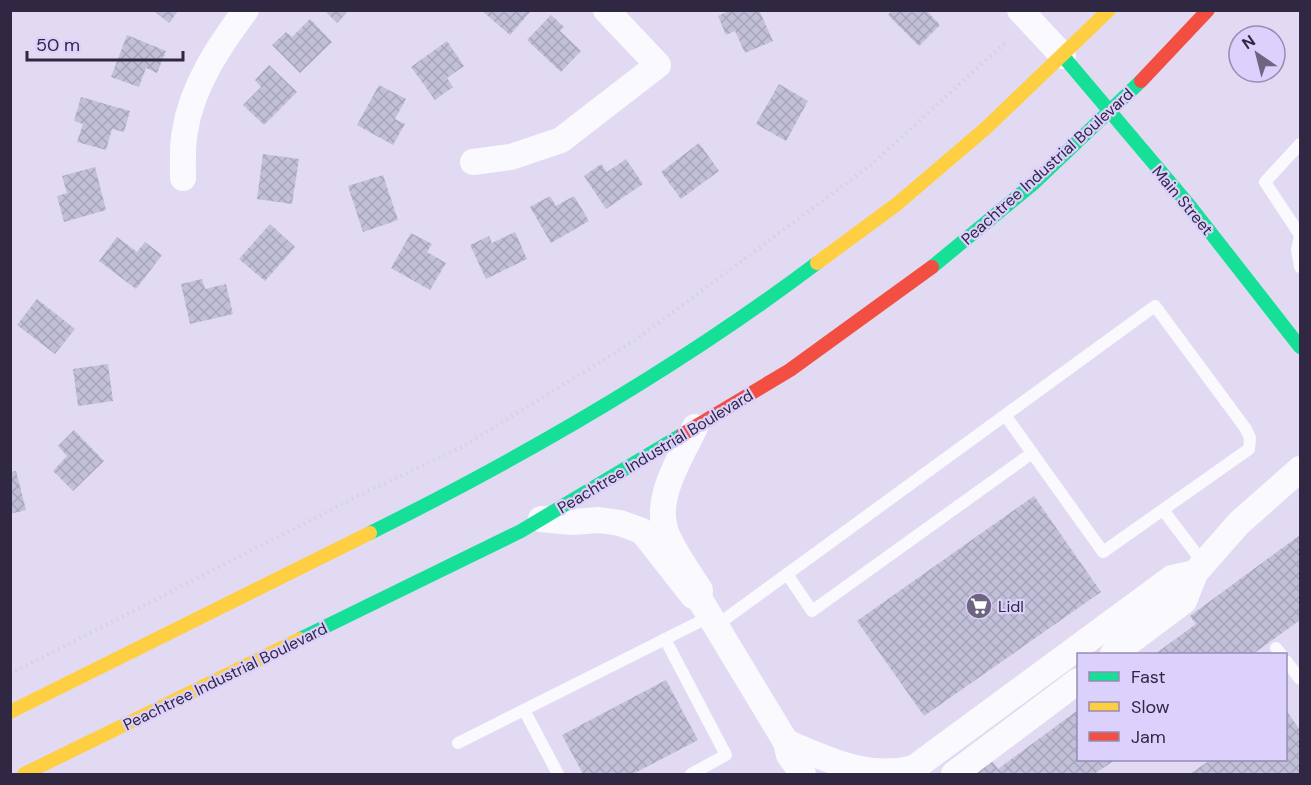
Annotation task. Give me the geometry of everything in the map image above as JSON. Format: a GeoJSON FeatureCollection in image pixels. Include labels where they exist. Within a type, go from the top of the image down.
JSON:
{"type":"FeatureCollection","features":[{"type":"Feature","properties":{"kind":"main road"},"geometry":{"type":"LineString","coordinates":[[10,711],[482,477],[744,318],[897,204],[986,128],[1109,10]]}},
{"type":"Feature","properties":{"kind":"main road","name":"Peachtree Industrial Boulevard"},"geometry":{"type":"LineString","coordinates":[[24,774],[541,519],[789,370],[936,264],[1034,183],[1111,112],[1208,10]]}},
{"type":"Feature","properties":{"kind":"main road","name":"Main Street"},"geometry":{"type":"LineString","coordinates":[[1063,56],[1189,205],[1300,347]]}},
{"type":"Feature","properties":{"kind":"street"},"geometry":{"type":"LineString","coordinates":[[183,178],[185,130],[199,86],[221,44],[246,10]]}},
{"type":"Feature","properties":{"kind":"street"},"geometry":{"type":"LineString","coordinates":[[1020,10],[1063,56]]}},
{"type":"Feature","properties":{"kind":"street"},"geometry":{"type":"LineString","coordinates":[[473,162],[511,157],[561,140],[658,65],[615,19]]}},
{"type":"Feature","properties":{"kind":"street"},"geometry":{"type":"LineString","coordinates":[[695,427],[668,482],[664,504],[668,536],[700,590],[709,613],[786,742],[789,756],[803,774]]}},
{"type":"Feature","properties":{"kind":"street"},"geometry":{"type":"LineString","coordinates":[[1114,653],[1184,601],[1200,568],[1239,523],[1300,469]]}},
{"type":"Feature","properties":{"kind":"street"},"geometry":{"type":"LineString","coordinates":[[541,519],[572,522],[600,520],[620,523],[642,531],[709,613]]}},
{"type":"Feature","properties":{"kind":"street"},"geometry":{"type":"LineString","coordinates":[[786,742],[846,767],[870,772],[917,771],[1172,578],[1200,568]]}},
{"type":"Feature","properties":{"kind":"street"},"geometry":{"type":"LineString","coordinates":[[954,774],[1077,682]]}},
{"type":"Feature","properties":{"kind":"lane"},"geometry":{"type":"LineString","coordinates":[[1300,144],[1265,182],[1300,235],[1297,250],[1300,267]]}},
{"type":"Feature","properties":{"kind":"lane"},"geometry":{"type":"LineString","coordinates":[[458,744],[787,574],[1005,415],[1155,306],[1246,429],[1250,438],[1249,449],[1104,552],[1005,415]]}},
{"type":"Feature","properties":{"kind":"lane"},"geometry":{"type":"LineString","coordinates":[[787,574],[812,611],[1032,453]]}},
{"type":"Feature","properties":{"kind":"lane"},"geometry":{"type":"LineString","coordinates":[[1163,510],[1200,568]]}},
{"type":"Feature","properties":{"kind":"lane"},"geometry":{"type":"LineString","coordinates":[[665,639],[726,755],[691,774]]}},
{"type":"Feature","properties":{"kind":"lane"},"geometry":{"type":"LineString","coordinates":[[1287,662],[1300,679]]}},
{"type":"Feature","properties":{"kind":"lane"},"geometry":{"type":"LineString","coordinates":[[524,710],[558,774]]}},
{"type":"Feature","properties":{"kind":"path"},"geometry":{"type":"LineString","coordinates":[[10,675],[358,496],[464,446],[634,341],[872,164],[1007,41]]}},
{"type":"Feature","properties":{"kind":"building"},"geometry":{"type":"Polygon","coordinates":[[[153,10],[179,10],[169,23],[153,10]]]}},
{"type":"Feature","properties":{"kind":"building"},"geometry":{"type":"Polygon","coordinates":[[[324,10],[349,10],[337,23],[324,10]]]}},
{"type":"Feature","properties":{"kind":"building"},"geometry":{"type":"Polygon","coordinates":[[[481,10],[528,10],[530,12],[510,35],[481,10]]]}},
{"type":"Feature","properties":{"kind":"building"},"geometry":{"type":"Polygon","coordinates":[[[731,10],[759,10],[773,41],[745,53],[735,31],[726,35],[718,16],[731,10]]]}},
{"type":"Feature","properties":{"kind":"building"},"geometry":{"type":"Polygon","coordinates":[[[892,10],[926,10],[940,25],[919,46],[888,15],[892,10]]]}},
{"type":"Feature","properties":{"kind":"building"},"geometry":{"type":"Polygon","coordinates":[[[551,15],[564,27],[560,31],[581,51],[561,72],[527,40],[551,15]]]}},
{"type":"Feature","properties":{"kind":"building"},"geometry":{"type":"Polygon","coordinates":[[[310,19],[332,42],[300,73],[272,45],[286,32],[292,37],[310,19]]]}},
{"type":"Feature","properties":{"kind":"building"},"geometry":{"type":"Polygon","coordinates":[[[127,35],[166,51],[157,73],[146,68],[139,87],[111,77],[127,35]]]}},
{"type":"Feature","properties":{"kind":"building"},"geometry":{"type":"Polygon","coordinates":[[[447,41],[464,66],[447,78],[453,87],[435,100],[411,67],[447,41]]]}},
{"type":"Feature","properties":{"kind":"building"},"geometry":{"type":"Polygon","coordinates":[[[269,65],[297,92],[264,125],[243,105],[261,87],[255,80],[269,65]]]}},
{"type":"Feature","properties":{"kind":"building"},"geometry":{"type":"Polygon","coordinates":[[[779,84],[808,101],[786,141],[756,124],[779,84]]]}},
{"type":"Feature","properties":{"kind":"building"},"geometry":{"type":"Polygon","coordinates":[[[379,85],[406,99],[395,119],[405,124],[393,145],[357,125],[379,85]]]}},
{"type":"Feature","properties":{"kind":"building"},"geometry":{"type":"Polygon","coordinates":[[[81,97],[130,111],[124,132],[112,129],[106,150],[77,142],[83,124],[74,121],[81,97]]]}},
{"type":"Feature","properties":{"kind":"building"},"geometry":{"type":"Polygon","coordinates":[[[699,143],[719,171],[681,199],[661,172],[699,143]]]}},
{"type":"Feature","properties":{"kind":"building"},"geometry":{"type":"Polygon","coordinates":[[[263,154],[299,159],[292,204],[257,199],[263,154]]]}},
{"type":"Feature","properties":{"kind":"building"},"geometry":{"type":"Polygon","coordinates":[[[626,159],[643,184],[606,209],[584,176],[601,164],[607,172],[626,159]]]}},
{"type":"Feature","properties":{"kind":"building"},"geometry":{"type":"Polygon","coordinates":[[[95,167],[106,210],[64,222],[57,196],[67,193],[62,176],[95,167]]]}},
{"type":"Feature","properties":{"kind":"building"},"geometry":{"type":"Polygon","coordinates":[[[383,175],[398,220],[363,232],[348,186],[383,175]]]}},
{"type":"Feature","properties":{"kind":"building"},"geometry":{"type":"Polygon","coordinates":[[[550,196],[556,206],[574,196],[589,221],[551,243],[530,207],[550,196]]]}},
{"type":"Feature","properties":{"kind":"building"},"geometry":{"type":"Polygon","coordinates":[[[270,224],[295,247],[265,281],[239,259],[270,224]]]}},
{"type":"Feature","properties":{"kind":"building"},"geometry":{"type":"Polygon","coordinates":[[[515,232],[527,259],[486,279],[470,245],[489,236],[492,243],[515,232]]]}},
{"type":"Feature","properties":{"kind":"building"},"geometry":{"type":"Polygon","coordinates":[[[411,233],[432,244],[427,252],[446,263],[430,290],[391,268],[411,233]]]}},
{"type":"Feature","properties":{"kind":"building"},"geometry":{"type":"Polygon","coordinates":[[[117,237],[137,252],[145,242],[162,255],[136,289],[99,261],[117,237]]]}},
{"type":"Feature","properties":{"kind":"building"},"geometry":{"type":"Polygon","coordinates":[[[202,279],[205,289],[226,284],[233,314],[190,324],[181,284],[202,279]]]}},
{"type":"Feature","properties":{"kind":"building"},"geometry":{"type":"Polygon","coordinates":[[[37,299],[75,329],[55,354],[17,325],[37,299]]]}},
{"type":"Feature","properties":{"kind":"building"},"geometry":{"type":"Polygon","coordinates":[[[108,364],[113,401],[78,406],[73,369],[108,364]]]}},
{"type":"Feature","properties":{"kind":"building"},"geometry":{"type":"Polygon","coordinates":[[[74,430],[104,461],[73,491],[53,471],[67,456],[58,446],[74,430]]]}},
{"type":"Feature","properties":{"kind":"building"},"geometry":{"type":"Polygon","coordinates":[[[16,471],[26,510],[10,514],[10,472],[16,471]]]}},
{"type":"Feature","properties":{"kind":"building","name":"Lidl"},"geometry":{"type":"Polygon","coordinates":[[[1034,496],[1101,592],[924,716],[857,621],[1034,496]]]}},
{"type":"Feature","properties":{"kind":"building"},"geometry":{"type":"Polygon","coordinates":[[[1300,535],[1300,620],[1254,653],[1156,653],[1196,624],[1190,616],[1300,535]]]}},
{"type":"Feature","properties":{"kind":"building"},"geometry":{"type":"Polygon","coordinates":[[[666,680],[698,740],[633,774],[583,774],[562,735],[666,680]]]}},
{"type":"Feature","properties":{"kind":"building"},"geometry":{"type":"Polygon","coordinates":[[[1077,711],[1077,761],[1114,761],[1094,774],[969,774],[991,759],[998,769],[1077,711]]]}},
{"type":"Feature","properties":{"kind":"building"},"geometry":{"type":"Polygon","coordinates":[[[1287,711],[1300,730],[1300,774],[1190,774],[1209,761],[1287,761],[1287,711]]]}},
{"type":"Feature","properties":{"kind":"traffic: fast"},"geometry":{"type":"LineString","coordinates":[[1063,56],[1189,205],[1300,347]]}},
{"type":"Feature","properties":{"kind":"traffic: fast"},"geometry":{"type":"LineString","coordinates":[[932,267],[1034,183],[1141,81]]}},
{"type":"Feature","properties":{"kind":"traffic: fast"},"geometry":{"type":"LineString","coordinates":[[370,533],[486,473],[600,408],[711,338],[817,263]]}},
{"type":"Feature","properties":{"kind":"traffic: fast"},"geometry":{"type":"LineString","coordinates":[[300,639],[521,531],[683,434]]}},
{"type":"Feature","properties":{"kind":"traffic: slow"},"geometry":{"type":"LineString","coordinates":[[817,263],[897,204],[986,128],[1109,10]]}},
{"type":"Feature","properties":{"kind":"traffic: slow"},"geometry":{"type":"LineString","coordinates":[[10,712],[370,533]]}},
{"type":"Feature","properties":{"kind":"traffic: slow"},"geometry":{"type":"LineString","coordinates":[[24,774],[300,639]]}},
{"type":"Feature","properties":{"kind":"traffic: jam"},"geometry":{"type":"LineString","coordinates":[[1141,81],[1208,10]]}},
{"type":"Feature","properties":{"kind":"traffic: jam"},"geometry":{"type":"LineString","coordinates":[[683,434],[790,370],[932,267]]}},
{"type":"Feature","properties":{"kind":"place","name":"Lidl"},"geometry":{"type":"Point","coordinates":[979,606]}}]}
